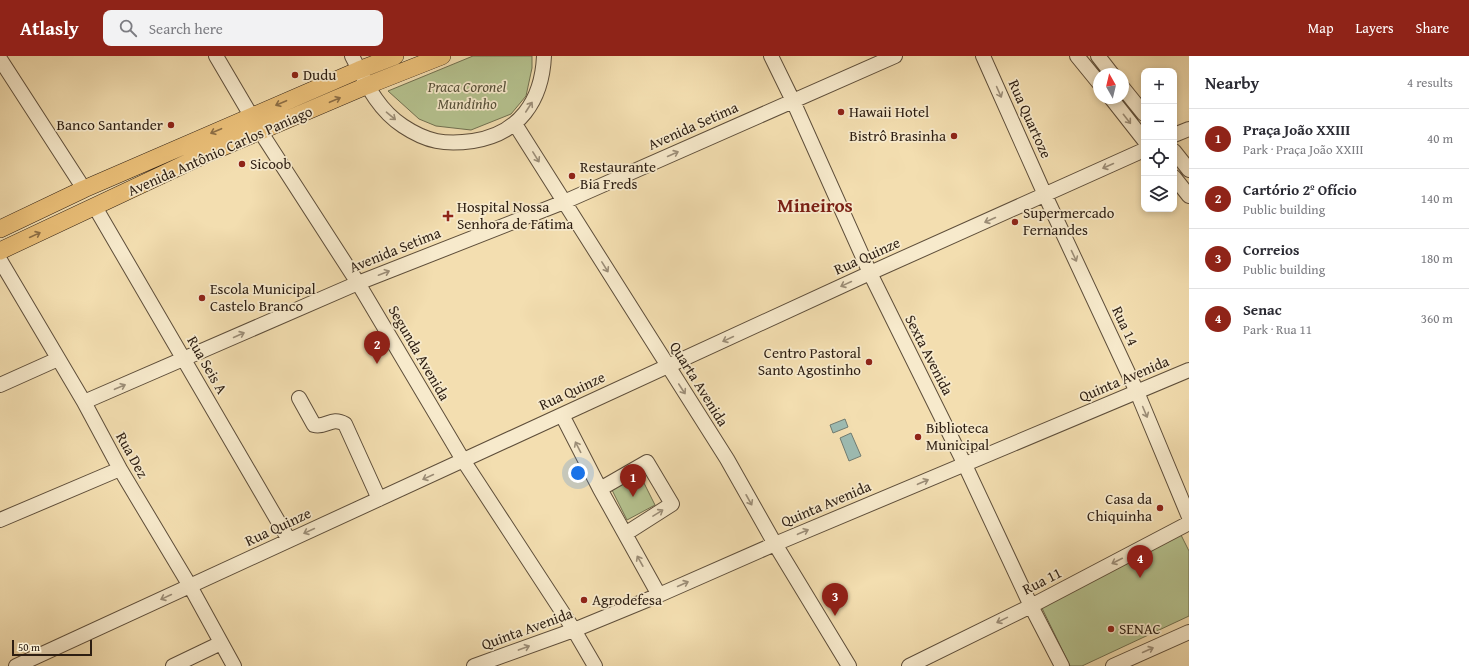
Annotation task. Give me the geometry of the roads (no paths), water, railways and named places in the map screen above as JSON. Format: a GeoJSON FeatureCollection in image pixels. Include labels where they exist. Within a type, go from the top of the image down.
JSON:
{"type":"FeatureCollection","features":[{"type":"Feature","properties":{"kind":"main road","name":"Avenida Antônio Carlos Paniago"},"geometry":{"type":"LineString","coordinates":[[0,229],[84,189],[196,139],[252,116],[356,63],[395,56]]}},
{"type":"Feature","properties":{"kind":"main road","name":"Avenida Antônio Carlos Paniago"},"geometry":{"type":"LineString","coordinates":[[0,251],[204,155],[366,86],[442,56]]}},
{"type":"Feature","properties":{"kind":"main road"},"geometry":{"type":"LineString","coordinates":[[196,139],[204,155]]}},
{"type":"Feature","properties":{"kind":"street","name":"Segunda Avenida"},"geometry":{"type":"LineString","coordinates":[[216,56],[260,131],[358,283],[463,460],[574,630],[595,666]]}},
{"type":"Feature","properties":{"kind":"street"},"geometry":{"type":"LineString","coordinates":[[356,63],[366,86],[386,112],[402,126],[422,137],[442,143],[462,143],[482,140],[500,133],[515,124],[528,110],[535,98],[541,81],[544,56]]}},
{"type":"Feature","properties":{"kind":"street","name":"Sexta Avenida"},"geometry":{"type":"LineString","coordinates":[[771,56],[793,101],[870,273],[965,465],[1031,606],[1062,666]]}},
{"type":"Feature","properties":{"kind":"street","name":"Avenida Setima"},"geometry":{"type":"LineString","coordinates":[[84,402],[358,283],[564,202],[895,56]]}},
{"type":"Feature","properties":{"kind":"street","name":"Rua Quartoze"},"geometry":{"type":"LineString","coordinates":[[983,56],[1045,195]]}},
{"type":"Feature","properties":{"kind":"street"},"geometry":{"type":"LineString","coordinates":[[1077,56],[1093,76]]}},
{"type":"Feature","properties":{"kind":"street"},"geometry":{"type":"LineString","coordinates":[[1098,56],[1107,68]]}},
{"type":"Feature","properties":{"kind":"street"},"geometry":{"type":"LineString","coordinates":[[0,59],[84,189],[80,199],[82,203],[84,206],[95,207]]}},
{"type":"Feature","properties":{"kind":"street"},"geometry":{"type":"LineString","coordinates":[[1129,95],[1141,110]]}},
{"type":"Feature","properties":{"kind":"street"},"geometry":{"type":"LineString","coordinates":[[1116,104],[1141,136]]}},
{"type":"Feature","properties":{"kind":"street","name":"Quarta Avenida"},"geometry":{"type":"LineString","coordinates":[[515,124],[727,459],[775,544],[849,666]]}},
{"type":"Feature","properties":{"kind":"street"},"geometry":{"type":"LineString","coordinates":[[1177,134],[1189,129]]}},
{"type":"Feature","properties":{"kind":"street","name":"Rua Quinze"},"geometry":{"type":"LineString","coordinates":[[16,666],[870,273],[1141,151]]}},
{"type":"Feature","properties":{"kind":"street"},"geometry":{"type":"LineString","coordinates":[[1177,155],[1189,170]]}},
{"type":"Feature","properties":{"kind":"street"},"geometry":{"type":"LineString","coordinates":[[1177,181],[1189,196]]}},
{"type":"Feature","properties":{"kind":"street","name":"Rua 14"},"geometry":{"type":"LineString","coordinates":[[1045,195],[1137,392],[1189,517]]}},
{"type":"Feature","properties":{"kind":"street","name":"Rua Seis A"},"geometry":{"type":"LineString","coordinates":[[95,207],[185,359],[289,540]]}},
{"type":"Feature","properties":{"kind":"street","name":"Rua Dez"},"geometry":{"type":"LineString","coordinates":[[0,260],[84,402],[120,469],[190,586],[234,666]]}},
{"type":"Feature","properties":{"kind":"street"},"geometry":{"type":"LineString","coordinates":[[0,386],[58,359]]}},
{"type":"Feature","properties":{"kind":"street","name":"Quinta Avenida"},"geometry":{"type":"LineString","coordinates":[[474,666],[574,630],[659,595],[775,544],[1189,370]]}},
{"type":"Feature","properties":{"kind":"street"},"geometry":{"type":"LineString","coordinates":[[299,398],[314,425],[320,426],[334,420],[345,424],[379,499]]}},
{"type":"Feature","properties":{"kind":"street"},"geometry":{"type":"LineString","coordinates":[[562,415],[600,489],[659,595]]}},
{"type":"Feature","properties":{"kind":"street"},"geometry":{"type":"LineString","coordinates":[[600,489],[648,462],[672,504],[625,534]]}},
{"type":"Feature","properties":{"kind":"street"},"geometry":{"type":"LineString","coordinates":[[0,520],[120,469]]}},
{"type":"Feature","properties":{"kind":"street","name":"Rua 11"},"geometry":{"type":"LineString","coordinates":[[909,666],[1031,606],[1189,523]]}},
{"type":"Feature","properties":{"kind":"street"},"geometry":{"type":"LineString","coordinates":[[1113,666],[1189,632]]}},
{"type":"Feature","properties":{"kind":"street"},"geometry":{"type":"LineString","coordinates":[[173,666],[221,643]]}},
{"type":"Feature","properties":{"kind":"water"},"geometry":{"type":"Polygon","coordinates":[[[845,419],[848,427],[833,433],[830,425],[845,419]]]}},
{"type":"Feature","properties":{"kind":"water"},"geometry":{"type":"Polygon","coordinates":[[[851,433],[861,456],[849,461],[840,438],[851,433]]]}},
{"type":"Feature","properties":{"kind":"place","name":"Dudu"},"geometry":{"type":"Point","coordinates":[295,75]}},
{"type":"Feature","properties":{"kind":"place","name":"Hawaii Hotel"},"geometry":{"type":"Point","coordinates":[841,112]}},
{"type":"Feature","properties":{"kind":"place","name":"Banco Santander"},"geometry":{"type":"Point","coordinates":[171,125]}},
{"type":"Feature","properties":{"kind":"place","name":"Bistrô Brasinha"},"geometry":{"type":"Point","coordinates":[954,136]}},
{"type":"Feature","properties":{"kind":"place","name":"Sicoob"},"geometry":{"type":"Point","coordinates":[242,164]}},
{"type":"Feature","properties":{"kind":"place","name":"Restaurante Bia Freds"},"geometry":{"type":"Point","coordinates":[572,176]}},
{"type":"Feature","properties":{"kind":"place","name":"Hospital Nossa Senhora de Fatima"},"geometry":{"type":"Point","coordinates":[448,216]}},
{"type":"Feature","properties":{"kind":"place","name":"Supermercado Fernandes"},"geometry":{"type":"Point","coordinates":[1015,222]}},
{"type":"Feature","properties":{"kind":"place","name":"Escola Municipal Castelo Branco"},"geometry":{"type":"Point","coordinates":[202,298]}},
{"type":"Feature","properties":{"kind":"place","name":"Centro Pastoral Santo Agostinho"},"geometry":{"type":"Point","coordinates":[869,362]}},
{"type":"Feature","properties":{"kind":"place","name":"Cartório 2º Ofício"},"geometry":{"type":"Point","coordinates":[377,364]}},
{"type":"Feature","properties":{"kind":"place","name":"Biblioteca Municipal"},"geometry":{"type":"Point","coordinates":[918,437]}},
{"type":"Feature","properties":{"kind":"place","name":"Praça João XXIII"},"geometry":{"type":"Point","coordinates":[633,497]}},
{"type":"Feature","properties":{"kind":"place","name":"Casa da Chiquinha"},"geometry":{"type":"Point","coordinates":[1160,508]}},
{"type":"Feature","properties":{"kind":"place","name":"Senac"},"geometry":{"type":"Point","coordinates":[1140,578]}},
{"type":"Feature","properties":{"kind":"place","name":"Agrodefesa"},"geometry":{"type":"Point","coordinates":[584,600]}},
{"type":"Feature","properties":{"kind":"place","name":"Correios"},"geometry":{"type":"Point","coordinates":[835,616]}},
{"type":"Feature","properties":{"kind":"place","name":"SENAC"},"geometry":{"type":"Point","coordinates":[1111,629]}},
{"type":"Feature","properties":{"kind":"district","name":"Mineiros"},"geometry":{"type":"Point","coordinates":[815,205]}},
{"type":"Feature","properties":{"kind":"park label","name":"Praca Coronel Mundinho"},"geometry":{"type":"Point","coordinates":[467,96]}}]}
